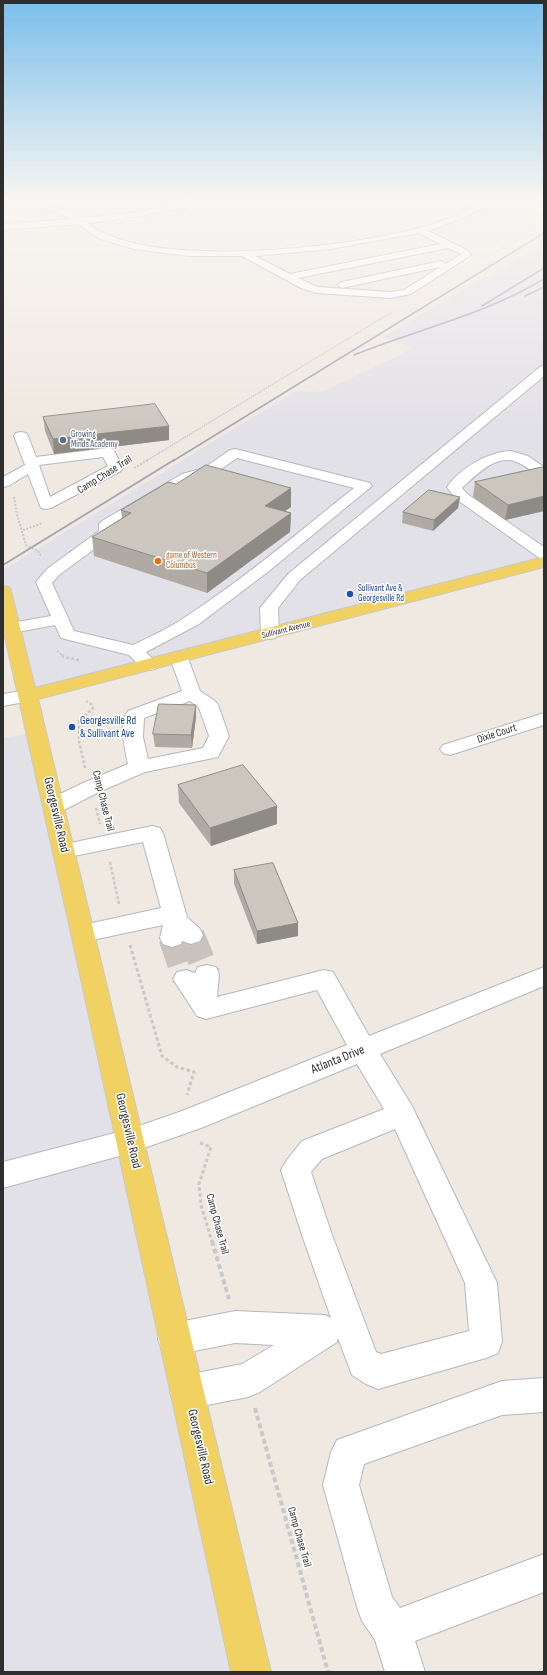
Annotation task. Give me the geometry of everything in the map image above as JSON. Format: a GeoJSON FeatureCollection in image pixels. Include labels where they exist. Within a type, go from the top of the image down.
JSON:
{"type":"FeatureCollection","features":[{"type":"Feature","properties":{"kind":"main road","name":"Sullivant Avenue"},"geometry":{"type":"LineString","coordinates":[[28,696],[544,562]]}},
{"type":"Feature","properties":{"kind":"main road","name":"Georgesville Road"},"geometry":{"type":"LineString","coordinates":[[3,591],[54,806],[174,1339],[251,1672]]}},
{"type":"Feature","properties":{"kind":"street"},"geometry":{"type":"LineString","coordinates":[[282,274],[305,286],[317,290],[391,295],[407,292],[435,274]]}},
{"type":"Feature","properties":{"kind":"street"},"geometry":{"type":"LineString","coordinates":[[289,278],[308,274]]}},
{"type":"Feature","properties":{"kind":"street"},"geometry":{"type":"LineString","coordinates":[[317,290],[391,274]]}},
{"type":"Feature","properties":{"kind":"street"},"geometry":{"type":"LineString","coordinates":[[270,634],[269,608],[294,577],[544,370]]}},
{"type":"Feature","properties":{"kind":"street"},"geometry":{"type":"LineString","coordinates":[[3,482],[30,466],[71,457],[108,452],[116,468],[46,505],[30,466],[21,436]]}},
{"type":"Feature","properties":{"kind":"street"},"geometry":{"type":"LineString","coordinates":[[135,651],[171,634],[193,620],[263,568],[365,486],[235,453],[209,471],[187,477],[107,524],[107,533],[53,572],[44,582],[57,620],[67,634],[135,651],[149,665]]}},
{"type":"Feature","properties":{"kind":"street"},"geometry":{"type":"LineString","coordinates":[[544,473],[520,457],[506,455],[494,458],[473,470],[454,487],[461,496],[544,554]]}},
{"type":"Feature","properties":{"kind":"street"},"geometry":{"type":"LineString","coordinates":[[71,457],[83,485]]}},
{"type":"Feature","properties":{"kind":"street"},"geometry":{"type":"LineString","coordinates":[[7,463],[30,466]]}},
{"type":"Feature","properties":{"kind":"street"},"geometry":{"type":"LineString","coordinates":[[12,628],[57,620]]}},
{"type":"Feature","properties":{"kind":"street"},"geometry":{"type":"LineString","coordinates":[[54,806],[90,788],[139,767],[212,753],[219,736],[208,705],[192,694],[179,658]]}},
{"type":"Feature","properties":{"kind":"street"},"geometry":{"type":"LineString","coordinates":[[139,767],[133,737],[135,715],[192,694]]}},
{"type":"Feature","properties":{"kind":"street"},"geometry":{"type":"LineString","coordinates":[[3,700],[28,696]]}},
{"type":"Feature","properties":{"kind":"street","name":"Dixie Court"},"geometry":{"type":"LineString","coordinates":[[450,750],[544,719]]}},
{"type":"Feature","properties":{"kind":"street"},"geometry":{"type":"LineString","coordinates":[[64,851],[152,833],[178,927],[124,924],[83,933]]}},
{"type":"Feature","properties":{"kind":"street","name":"Atlanta Drive"},"geometry":{"type":"LineString","coordinates":[[3,1175],[130,1141],[191,1120],[544,976]]}},
{"type":"Feature","properties":{"kind":"street"},"geometry":{"type":"LineString","coordinates":[[197,977],[206,1009],[324,979],[363,1050],[402,1114],[481,1283],[486,1342],[378,1372],[364,1362],[337,1328],[296,1170],[312,1150],[402,1114]]}},
{"type":"Feature","properties":{"kind":"street"},"geometry":{"type":"LineString","coordinates":[[174,1339],[235,1327],[337,1328]]}},
{"type":"Feature","properties":{"kind":"street"},"geometry":{"type":"LineString","coordinates":[[187,1392],[248,1380],[337,1328]]}},
{"type":"Feature","properties":{"kind":"street"},"geometry":{"type":"LineString","coordinates":[[405,1672],[392,1630],[376,1607],[341,1485],[349,1452],[502,1398],[544,1394]]}},
{"type":"Feature","properties":{"kind":"street"},"geometry":{"type":"LineString","coordinates":[[392,1630],[544,1573]]}},
{"type":"Feature","properties":{"kind":"path","name":"Camp Chase Trail"},"geometry":{"type":"LineString","coordinates":[[134,468],[397,309]]}},
{"type":"Feature","properties":{"kind":"path"},"geometry":{"type":"LineString","coordinates":[[43,559],[39,553],[26,545],[23,530],[48,520]]}},
{"type":"Feature","properties":{"kind":"path","name":"Camp Chase Trail"},"geometry":{"type":"LineString","coordinates":[[57,620],[58,638],[56,649],[58,653],[64,657],[79,660],[75,664],[84,700],[91,704],[93,708],[79,721],[79,741],[124,924],[162,1056],[177,1067],[194,1072],[187,1095],[194,1140],[211,1147],[199,1184],[201,1205],[229,1298],[235,1327]]}},
{"type":"Feature","properties":{"kind":"path","name":"Camp Chase Trail"},"geometry":{"type":"LineString","coordinates":[[248,1380],[262,1436],[328,1672]]}},
{"type":"Feature","properties":{"kind":"shaded area"},"geometry":{"type":"Polygon","coordinates":[[[491,274],[544,274],[544,559],[31,693],[3,583],[3,570],[296,391],[322,392],[414,348],[383,337],[491,274]]]}},
{"type":"Feature","properties":{"kind":"shaded area"},"geometry":{"type":"Polygon","coordinates":[[[31,733],[231,1672],[3,1672],[3,738],[31,733]]]}},
{"type":"Feature","properties":{"kind":"building"},"geometry":{"type":"Polygon","coordinates":[[[155,404],[169,426],[53,439],[43,417],[155,404]]]}},
{"type":"Feature","properties":{"kind":"building"},"geometry":{"type":"Polygon","coordinates":[[[206,465],[291,488],[265,506],[291,513],[207,573],[92,537],[131,513],[121,510],[168,482],[176,484],[206,465]]]}},
{"type":"Feature","properties":{"kind":"building"},"geometry":{"type":"Polygon","coordinates":[[[544,467],[544,496],[508,505],[475,482],[544,467]]]}},
{"type":"Feature","properties":{"kind":"building"},"geometry":{"type":"Polygon","coordinates":[[[429,490],[460,497],[434,520],[403,512],[429,490]]]}},
{"type":"Feature","properties":{"kind":"building"},"geometry":{"type":"Polygon","coordinates":[[[159,704],[196,705],[191,735],[153,734],[159,704]]]}},
{"type":"Feature","properties":{"kind":"building"},"geometry":{"type":"Polygon","coordinates":[[[243,765],[277,806],[210,828],[178,785],[243,765]]]}},
{"type":"Feature","properties":{"kind":"building"},"geometry":{"type":"Polygon","coordinates":[[[273,863],[298,923],[257,931],[234,870],[273,863]]]}},
{"type":"Feature","properties":{"kind":"tunnel"},"geometry":{"type":"LineString","coordinates":[[191,935],[207,974]]}},
{"type":"Feature","properties":{"kind":"tunnel"},"geometry":{"type":"LineString","coordinates":[[172,938],[186,979]]}},
{"type":"Feature","properties":{"kind":"railway"},"geometry":{"type":"LineString","coordinates":[[173,461],[477,274]]}},
{"type":"Feature","properties":{"kind":"railway"},"geometry":{"type":"LineString","coordinates":[[482,306],[534,274]]}},
{"type":"Feature","properties":{"kind":"railway"},"geometry":{"type":"LineString","coordinates":[[354,355],[474,312],[521,292],[544,279]]}},
{"type":"Feature","properties":{"kind":"railway"},"geometry":{"type":"LineString","coordinates":[[525,296],[544,287]]}},
{"type":"Feature","properties":{"kind":"railway"},"geometry":{"type":"LineString","coordinates":[[3,565],[174,460]]}},
{"type":"Feature","properties":{"kind":"place","name":"Growing Minds Academy"},"geometry":{"type":"Point","coordinates":[63,440]}},
{"type":"Feature","properties":{"kind":"place","name":"game of Western Columbus"},"geometry":{"type":"Point","coordinates":[158,561]}},
{"type":"Feature","properties":{"kind":"place","name":"Sullivant Ave & Georgesville Rd"},"geometry":{"type":"Point","coordinates":[350,594]}},
{"type":"Feature","properties":{"kind":"place","name":"Georgesville Rd & Sullivant Ave"},"geometry":{"type":"Point","coordinates":[72,727]}}]}
